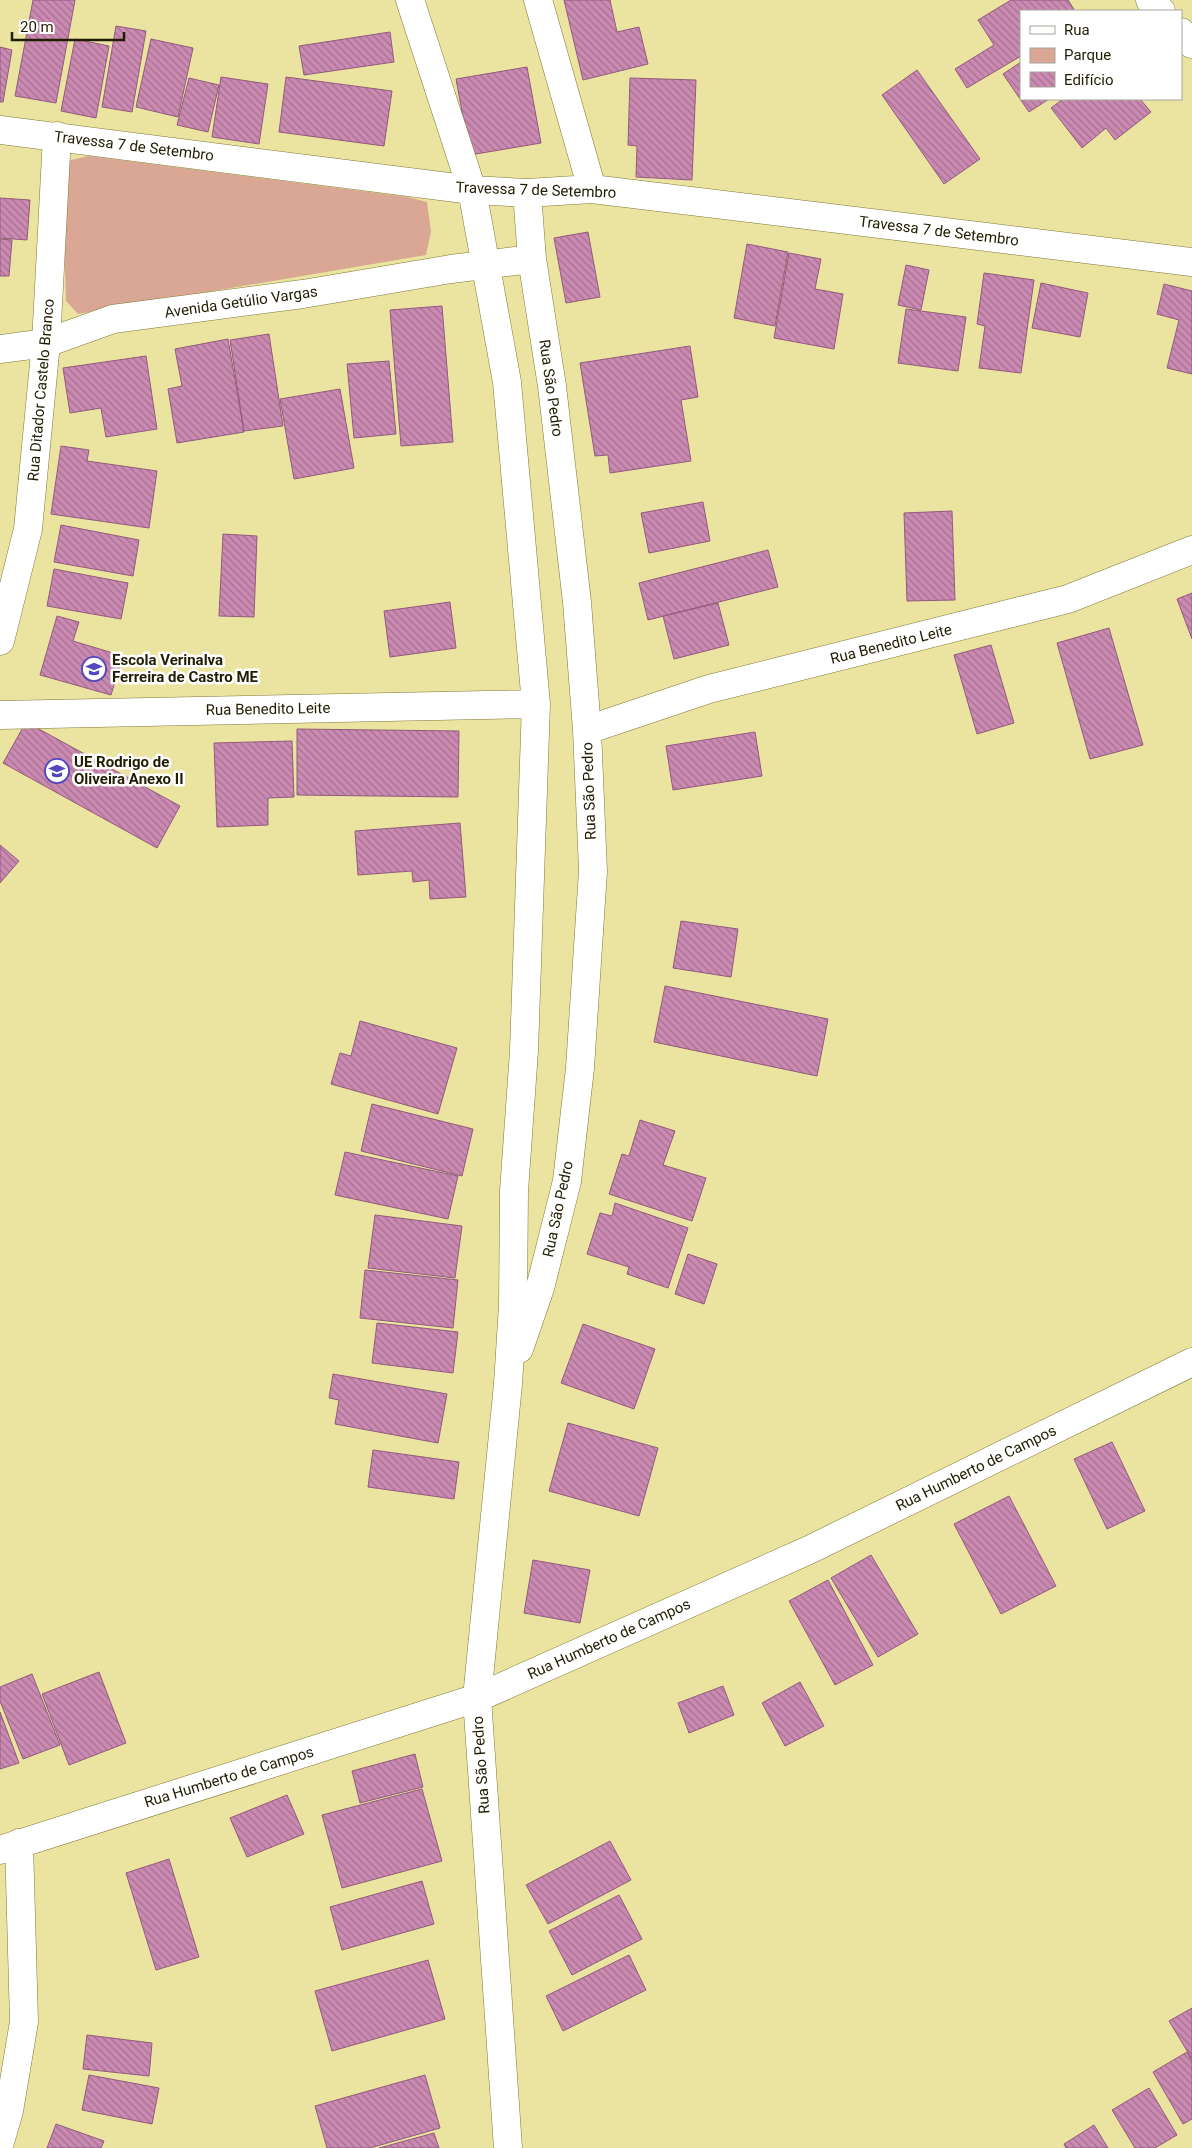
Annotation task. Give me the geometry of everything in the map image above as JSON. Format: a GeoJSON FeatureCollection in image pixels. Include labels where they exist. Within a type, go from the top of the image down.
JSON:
{"type":"FeatureCollection","features":[{"type":"Feature","properties":{"kind":"street","name":"Rua São Pedro"},"geometry":{"type":"LineString","coordinates":[[410,0],[472,190],[486,264],[507,382],[536,704],[524,1051],[514,1191],[513,1305],[508,1384],[477,1698],[508,2148]]}},
{"type":"Feature","properties":{"kind":"street"},"geometry":{"type":"LineString","coordinates":[[538,0],[592,189]]}},
{"type":"Feature","properties":{"kind":"street"},"geometry":{"type":"LineString","coordinates":[[1150,0],[1160,10]]}},
{"type":"Feature","properties":{"kind":"street"},"geometry":{"type":"LineString","coordinates":[[1182,33],[1192,44]]}},
{"type":"Feature","properties":{"kind":"street","name":"Travessa 7 de Setembro"},"geometry":{"type":"LineString","coordinates":[[0,130],[472,190],[527,193],[592,189],[1192,262]]}},
{"type":"Feature","properties":{"kind":"street","name":"Rua Ditador Castelo Branco"},"geometry":{"type":"LineString","coordinates":[[0,641],[28,529],[46,343],[57,136]]}},
{"type":"Feature","properties":{"kind":"street","name":"Rua São Pedro"},"geometry":{"type":"LineString","coordinates":[[508,1384],[540,1288],[568,1181],[580,1068],[593,871],[587,730],[577,602],[552,386],[532,259],[527,193]]}},
{"type":"Feature","properties":{"kind":"street","name":"Avenida Getúlio Vargas"},"geometry":{"type":"LineString","coordinates":[[0,349],[46,343],[113,319],[304,294],[486,264],[532,259]]}},
{"type":"Feature","properties":{"kind":"street","name":"Rua Benedito Leite"},"geometry":{"type":"LineString","coordinates":[[587,730],[709,689],[1068,599],[1192,550]]}},
{"type":"Feature","properties":{"kind":"street","name":"Rua Benedito Leite"},"geometry":{"type":"LineString","coordinates":[[0,715],[536,704]]}},
{"type":"Feature","properties":{"kind":"street","name":"Rua Humberto de Campos"},"geometry":{"type":"LineString","coordinates":[[9,1846],[477,1698],[809,1550],[1192,1362]]}},
{"type":"Feature","properties":{"kind":"street"},"geometry":{"type":"LineString","coordinates":[[0,2142],[9,2111],[24,2022],[9,1846]]}},
{"type":"Feature","properties":{"kind":"green space"},"geometry":{"type":"Polygon","coordinates":[[[89,156],[408,197],[427,202],[431,232],[426,255],[78,314],[66,301],[62,162],[89,156]]]}},
{"type":"Feature","properties":{"kind":"building"},"geometry":{"type":"Polygon","coordinates":[[[33,0],[75,0],[56,103],[15,96],[33,0]]]}},
{"type":"Feature","properties":{"kind":"building"},"geometry":{"type":"Polygon","coordinates":[[[564,0],[610,0],[617,32],[639,27],[648,64],[583,80],[564,0]]]}},
{"type":"Feature","properties":{"kind":"building"},"geometry":{"type":"Polygon","coordinates":[[[1011,0],[1068,0],[1074,10],[1020,10],[1020,57],[967,88],[955,69],[994,45],[978,20],[1011,0]]]}},
{"type":"Feature","properties":{"kind":"building"},"geometry":{"type":"Polygon","coordinates":[[[116,26],[146,31],[132,112],[102,107],[116,26]]]}},
{"type":"Feature","properties":{"kind":"building"},"geometry":{"type":"Polygon","coordinates":[[[390,32],[394,62],[304,75],[299,46],[390,32]]]}},
{"type":"Feature","properties":{"kind":"building"},"geometry":{"type":"Polygon","coordinates":[[[75,39],[109,46],[96,118],[61,111],[75,39]]]}},
{"type":"Feature","properties":{"kind":"building"},"geometry":{"type":"Polygon","coordinates":[[[151,39],[193,48],[178,117],[136,107],[151,39]]]}},
{"type":"Feature","properties":{"kind":"building"},"geometry":{"type":"Polygon","coordinates":[[[0,47],[12,50],[3,102],[0,102],[0,47]]]}},
{"type":"Feature","properties":{"kind":"building"},"geometry":{"type":"Polygon","coordinates":[[[1020,63],[1020,99],[1003,74],[1020,63]]]}},
{"type":"Feature","properties":{"kind":"building"},"geometry":{"type":"Polygon","coordinates":[[[527,67],[541,143],[470,155],[456,79],[527,67]]]}},
{"type":"Feature","properties":{"kind":"building"},"geometry":{"type":"Polygon","coordinates":[[[917,70],[980,159],[944,184],[882,95],[917,70]]]}},
{"type":"Feature","properties":{"kind":"building"},"geometry":{"type":"Polygon","coordinates":[[[221,77],[268,84],[259,144],[212,137],[221,77]]]}},
{"type":"Feature","properties":{"kind":"building"},"geometry":{"type":"Polygon","coordinates":[[[286,77],[392,91],[384,146],[279,132],[286,77]]]}},
{"type":"Feature","properties":{"kind":"building"},"geometry":{"type":"Polygon","coordinates":[[[189,78],[219,85],[208,132],[177,125],[189,78]]]}},
{"type":"Feature","properties":{"kind":"building"},"geometry":{"type":"Polygon","coordinates":[[[630,78],[696,80],[692,180],[636,177],[637,146],[628,145],[630,78]]]}},
{"type":"Feature","properties":{"kind":"building"},"geometry":{"type":"Polygon","coordinates":[[[1021,100],[1047,100],[1029,112],[1021,100]]]}},
{"type":"Feature","properties":{"kind":"building"},"geometry":{"type":"Polygon","coordinates":[[[1062,100],[1141,100],[1151,112],[1115,140],[1106,128],[1082,148],[1051,108],[1062,100]]]}},
{"type":"Feature","properties":{"kind":"building"},"geometry":{"type":"Polygon","coordinates":[[[0,198],[30,200],[27,240],[0,238],[0,198]]]}},
{"type":"Feature","properties":{"kind":"building"},"geometry":{"type":"Polygon","coordinates":[[[588,232],[600,297],[566,303],[554,238],[588,232]]]}},
{"type":"Feature","properties":{"kind":"building"},"geometry":{"type":"Polygon","coordinates":[[[0,239],[12,240],[9,276],[0,276],[0,239]]]}},
{"type":"Feature","properties":{"kind":"building"},"geometry":{"type":"Polygon","coordinates":[[[747,244],[788,252],[775,326],[734,318],[747,244]]]}},
{"type":"Feature","properties":{"kind":"building"},"geometry":{"type":"Polygon","coordinates":[[[789,253],[821,259],[815,289],[843,294],[834,349],[774,338],[789,253]]]}},
{"type":"Feature","properties":{"kind":"building"},"geometry":{"type":"Polygon","coordinates":[[[906,265],[929,270],[921,310],[898,305],[906,265]]]}},
{"type":"Feature","properties":{"kind":"building"},"geometry":{"type":"Polygon","coordinates":[[[984,273],[1034,280],[1021,373],[979,368],[985,326],[977,324],[984,273]]]}},
{"type":"Feature","properties":{"kind":"building"},"geometry":{"type":"Polygon","coordinates":[[[1041,283],[1088,293],[1080,337],[1032,328],[1041,283]]]}},
{"type":"Feature","properties":{"kind":"building"},"geometry":{"type":"Polygon","coordinates":[[[1164,284],[1192,291],[1192,374],[1167,368],[1179,320],[1157,314],[1164,284]]]}},
{"type":"Feature","properties":{"kind":"building"},"geometry":{"type":"Polygon","coordinates":[[[442,306],[453,442],[401,446],[390,310],[442,306]]]}},
{"type":"Feature","properties":{"kind":"building"},"geometry":{"type":"Polygon","coordinates":[[[906,309],[966,317],[958,371],[898,363],[906,309]]]}},
{"type":"Feature","properties":{"kind":"building"},"geometry":{"type":"Polygon","coordinates":[[[269,334],[283,426],[244,431],[230,340],[269,334]]]}},
{"type":"Feature","properties":{"kind":"building"},"geometry":{"type":"Polygon","coordinates":[[[228,339],[244,432],[177,443],[168,389],[182,386],[175,349],[228,339]]]}},
{"type":"Feature","properties":{"kind":"building"},"geometry":{"type":"Polygon","coordinates":[[[690,346],[698,397],[681,400],[691,461],[610,473],[608,455],[595,456],[580,363],[690,346]]]}},
{"type":"Feature","properties":{"kind":"building"},"geometry":{"type":"Polygon","coordinates":[[[146,356],[157,429],[106,437],[101,408],[70,413],[63,368],[146,356]]]}},
{"type":"Feature","properties":{"kind":"building"},"geometry":{"type":"Polygon","coordinates":[[[389,361],[396,434],[354,438],[347,364],[389,361]]]}},
{"type":"Feature","properties":{"kind":"building"},"geometry":{"type":"Polygon","coordinates":[[[340,389],[354,468],[294,479],[280,399],[340,389]]]}},
{"type":"Feature","properties":{"kind":"building"},"geometry":{"type":"Polygon","coordinates":[[[61,446],[89,450],[87,461],[157,471],[149,528],[51,514],[61,446]]]}},
{"type":"Feature","properties":{"kind":"building"},"geometry":{"type":"Polygon","coordinates":[[[703,502],[710,541],[649,553],[641,513],[703,502]]]}},
{"type":"Feature","properties":{"kind":"building"},"geometry":{"type":"Polygon","coordinates":[[[952,511],[955,600],[907,601],[904,513],[952,511]]]}},
{"type":"Feature","properties":{"kind":"building"},"geometry":{"type":"Polygon","coordinates":[[[61,525],[139,540],[133,576],[54,562],[61,525]]]}},
{"type":"Feature","properties":{"kind":"building"},"geometry":{"type":"Polygon","coordinates":[[[223,534],[257,536],[254,617],[219,616],[223,534]]]}},
{"type":"Feature","properties":{"kind":"building"},"geometry":{"type":"Polygon","coordinates":[[[768,550],[778,587],[648,620],[639,583],[768,550]]]}},
{"type":"Feature","properties":{"kind":"building"},"geometry":{"type":"Polygon","coordinates":[[[54,569],[128,583],[121,619],[47,606],[54,569]]]}},
{"type":"Feature","properties":{"kind":"building"},"geometry":{"type":"Polygon","coordinates":[[[1192,593],[1192,639],[1177,599],[1192,593]]]}},
{"type":"Feature","properties":{"kind":"building"},"geometry":{"type":"Polygon","coordinates":[[[450,602],[456,648],[390,657],[384,611],[450,602]]]}},
{"type":"Feature","properties":{"kind":"building"},"geometry":{"type":"Polygon","coordinates":[[[718,603],[729,645],[674,659],[663,616],[718,603]]]}},
{"type":"Feature","properties":{"kind":"building"},"geometry":{"type":"Polygon","coordinates":[[[57,616],[79,622],[73,641],[123,656],[111,695],[40,675],[57,616]]]}},
{"type":"Feature","properties":{"kind":"building"},"geometry":{"type":"Polygon","coordinates":[[[1109,628],[1143,745],[1090,759],[1057,643],[1109,628]]]}},
{"type":"Feature","properties":{"kind":"building"},"geometry":{"type":"Polygon","coordinates":[[[991,645],[1014,723],[977,734],[954,655],[991,645]]]}},
{"type":"Feature","properties":{"kind":"building"},"geometry":{"type":"Polygon","coordinates":[[[26,722],[180,806],[157,848],[3,763],[26,722]]]}},
{"type":"Feature","properties":{"kind":"building"},"geometry":{"type":"Polygon","coordinates":[[[297,729],[459,731],[458,797],[297,795],[297,729]]]}},
{"type":"Feature","properties":{"kind":"building"},"geometry":{"type":"Polygon","coordinates":[[[755,732],[762,776],[673,790],[666,746],[755,732]]]}},
{"type":"Feature","properties":{"kind":"building"},"geometry":{"type":"Polygon","coordinates":[[[292,741],[294,797],[268,798],[268,825],[217,827],[214,743],[292,741]]]}},
{"type":"Feature","properties":{"kind":"building"},"geometry":{"type":"Polygon","coordinates":[[[460,823],[466,897],[430,899],[429,880],[413,882],[412,871],[358,875],[355,831],[460,823]]]}},
{"type":"Feature","properties":{"kind":"building"},"geometry":{"type":"Polygon","coordinates":[[[0,845],[19,861],[0,883],[0,845]]]}},
{"type":"Feature","properties":{"kind":"building"},"geometry":{"type":"Polygon","coordinates":[[[681,921],[738,929],[731,977],[673,968],[681,921]]]}},
{"type":"Feature","properties":{"kind":"building"},"geometry":{"type":"Polygon","coordinates":[[[665,986],[828,1019],[817,1076],[654,1042],[665,986]]]}},
{"type":"Feature","properties":{"kind":"building"},"geometry":{"type":"Polygon","coordinates":[[[360,1021],[457,1048],[438,1114],[331,1084],[340,1053],[351,1056],[360,1021]]]}},
{"type":"Feature","properties":{"kind":"building"},"geometry":{"type":"Polygon","coordinates":[[[372,1104],[473,1129],[462,1176],[361,1151],[372,1104]]]}},
{"type":"Feature","properties":{"kind":"building"},"geometry":{"type":"Polygon","coordinates":[[[640,1120],[675,1131],[663,1165],[706,1178],[692,1221],[609,1194],[622,1154],[629,1156],[640,1120]]]}},
{"type":"Feature","properties":{"kind":"building"},"geometry":{"type":"Polygon","coordinates":[[[345,1152],[458,1176],[448,1219],[335,1195],[345,1152]]]}},
{"type":"Feature","properties":{"kind":"building"},"geometry":{"type":"Polygon","coordinates":[[[615,1203],[688,1228],[668,1288],[627,1274],[629,1267],[587,1254],[600,1213],[612,1216],[615,1203]]]}},
{"type":"Feature","properties":{"kind":"building"},"geometry":{"type":"Polygon","coordinates":[[[375,1215],[462,1226],[455,1278],[368,1268],[375,1215]]]}},
{"type":"Feature","properties":{"kind":"building"},"geometry":{"type":"Polygon","coordinates":[[[688,1254],[717,1264],[704,1304],[675,1294],[688,1254]]]}},
{"type":"Feature","properties":{"kind":"building"},"geometry":{"type":"Polygon","coordinates":[[[365,1270],[458,1280],[453,1328],[360,1318],[365,1270]]]}},
{"type":"Feature","properties":{"kind":"building"},"geometry":{"type":"Polygon","coordinates":[[[377,1323],[458,1332],[453,1373],[372,1363],[377,1323]]]}},
{"type":"Feature","properties":{"kind":"building"},"geometry":{"type":"Polygon","coordinates":[[[583,1324],[655,1349],[634,1409],[561,1383],[583,1324]]]}},
{"type":"Feature","properties":{"kind":"building"},"geometry":{"type":"Polygon","coordinates":[[[333,1374],[447,1394],[438,1443],[335,1424],[339,1400],[329,1398],[333,1374]]]}},
{"type":"Feature","properties":{"kind":"building"},"geometry":{"type":"Polygon","coordinates":[[[568,1423],[658,1448],[639,1516],[549,1491],[568,1423]]]}},
{"type":"Feature","properties":{"kind":"building"},"geometry":{"type":"Polygon","coordinates":[[[1112,1442],[1145,1511],[1107,1529],[1074,1459],[1112,1442]]]}},
{"type":"Feature","properties":{"kind":"building"},"geometry":{"type":"Polygon","coordinates":[[[373,1450],[459,1462],[454,1499],[368,1487],[373,1450]]]}},
{"type":"Feature","properties":{"kind":"building"},"geometry":{"type":"Polygon","coordinates":[[[1009,1496],[1056,1586],[1001,1614],[954,1524],[1009,1496]]]}},
{"type":"Feature","properties":{"kind":"building"},"geometry":{"type":"Polygon","coordinates":[[[871,1555],[918,1634],[878,1657],[831,1578],[871,1555]]]}},
{"type":"Feature","properties":{"kind":"building"},"geometry":{"type":"Polygon","coordinates":[[[533,1560],[590,1570],[580,1623],[524,1613],[533,1560]]]}},
{"type":"Feature","properties":{"kind":"building"},"geometry":{"type":"Polygon","coordinates":[[[828,1580],[873,1665],[835,1685],[789,1601],[828,1580]]]}},
{"type":"Feature","properties":{"kind":"building"},"geometry":{"type":"Polygon","coordinates":[[[99,1672],[126,1743],[69,1765],[42,1694],[99,1672]]]}},
{"type":"Feature","properties":{"kind":"building"},"geometry":{"type":"Polygon","coordinates":[[[32,1674],[60,1745],[23,1759],[0,1701],[0,1687],[32,1674]]]}},
{"type":"Feature","properties":{"kind":"building"},"geometry":{"type":"Polygon","coordinates":[[[800,1682],[824,1726],[785,1746],[762,1703],[800,1682]]]}},
{"type":"Feature","properties":{"kind":"building"},"geometry":{"type":"Polygon","coordinates":[[[723,1686],[734,1715],[689,1733],[678,1703],[723,1686]]]}},
{"type":"Feature","properties":{"kind":"building"},"geometry":{"type":"Polygon","coordinates":[[[0,1712],[19,1763],[0,1769],[0,1712]]]}},
{"type":"Feature","properties":{"kind":"building"},"geometry":{"type":"Polygon","coordinates":[[[415,1754],[423,1787],[360,1803],[352,1771],[415,1754]]]}},
{"type":"Feature","properties":{"kind":"building"},"geometry":{"type":"Polygon","coordinates":[[[422,1789],[442,1861],[342,1888],[322,1815],[422,1789]]]}},
{"type":"Feature","properties":{"kind":"building"},"geometry":{"type":"Polygon","coordinates":[[[287,1795],[304,1834],[247,1857],[230,1818],[287,1795]]]}},
{"type":"Feature","properties":{"kind":"building"},"geometry":{"type":"Polygon","coordinates":[[[610,1841],[631,1880],[548,1924],[526,1885],[610,1841]]]}},
{"type":"Feature","properties":{"kind":"building"},"geometry":{"type":"Polygon","coordinates":[[[169,1859],[199,1957],[156,1970],[126,1873],[169,1859]]]}},
{"type":"Feature","properties":{"kind":"building"},"geometry":{"type":"Polygon","coordinates":[[[422,1881],[434,1924],[342,1950],[330,1907],[422,1881]]]}},
{"type":"Feature","properties":{"kind":"building"},"geometry":{"type":"Polygon","coordinates":[[[619,1895],[642,1939],[572,1975],[549,1931],[619,1895]]]}},
{"type":"Feature","properties":{"kind":"building"},"geometry":{"type":"Polygon","coordinates":[[[629,1955],[646,1990],[563,2031],[546,1996],[629,1955]]]}},
{"type":"Feature","properties":{"kind":"building"},"geometry":{"type":"Polygon","coordinates":[[[428,1960],[445,2019],[332,2051],[315,1991],[428,1960]]]}},
{"type":"Feature","properties":{"kind":"building"},"geometry":{"type":"Polygon","coordinates":[[[1192,2008],[1192,2059],[1169,2021],[1192,2008]]]}},
{"type":"Feature","properties":{"kind":"building"},"geometry":{"type":"Polygon","coordinates":[[[87,2035],[152,2043],[149,2076],[83,2069],[87,2035]]]}},
{"type":"Feature","properties":{"kind":"building"},"geometry":{"type":"Polygon","coordinates":[[[1187,2052],[1192,2061],[1192,2119],[1183,2124],[1153,2072],[1187,2052]]]}},
{"type":"Feature","properties":{"kind":"building"},"geometry":{"type":"Polygon","coordinates":[[[89,2075],[159,2088],[152,2124],[82,2110],[89,2075]]]}},
{"type":"Feature","properties":{"kind":"building"},"geometry":{"type":"Polygon","coordinates":[[[425,2075],[440,2128],[370,2148],[327,2148],[315,2106],[425,2075]]]}},
{"type":"Feature","properties":{"kind":"building"},"geometry":{"type":"Polygon","coordinates":[[[1149,2088],[1177,2135],[1155,2148],[1135,2148],[1112,2110],[1149,2088]]]}},
{"type":"Feature","properties":{"kind":"building"},"geometry":{"type":"Polygon","coordinates":[[[56,2124],[104,2141],[101,2148],[47,2148],[56,2124]]]}},
{"type":"Feature","properties":{"kind":"building"},"geometry":{"type":"Polygon","coordinates":[[[1094,2125],[1108,2148],[1066,2148],[1064,2144],[1094,2125]]]}},
{"type":"Feature","properties":{"kind":"building"},"geometry":{"type":"Polygon","coordinates":[[[434,2133],[439,2148],[379,2148],[434,2133]]]}},
{"type":"Feature","properties":{"kind":"place","name":"Escola Verinalva Ferreira de Castro ME"},"geometry":{"type":"Point","coordinates":[94,669]}},
{"type":"Feature","properties":{"kind":"place","name":"UE Rodrigo de Oliveira Anexo II"},"geometry":{"type":"Point","coordinates":[57,771]}}]}
